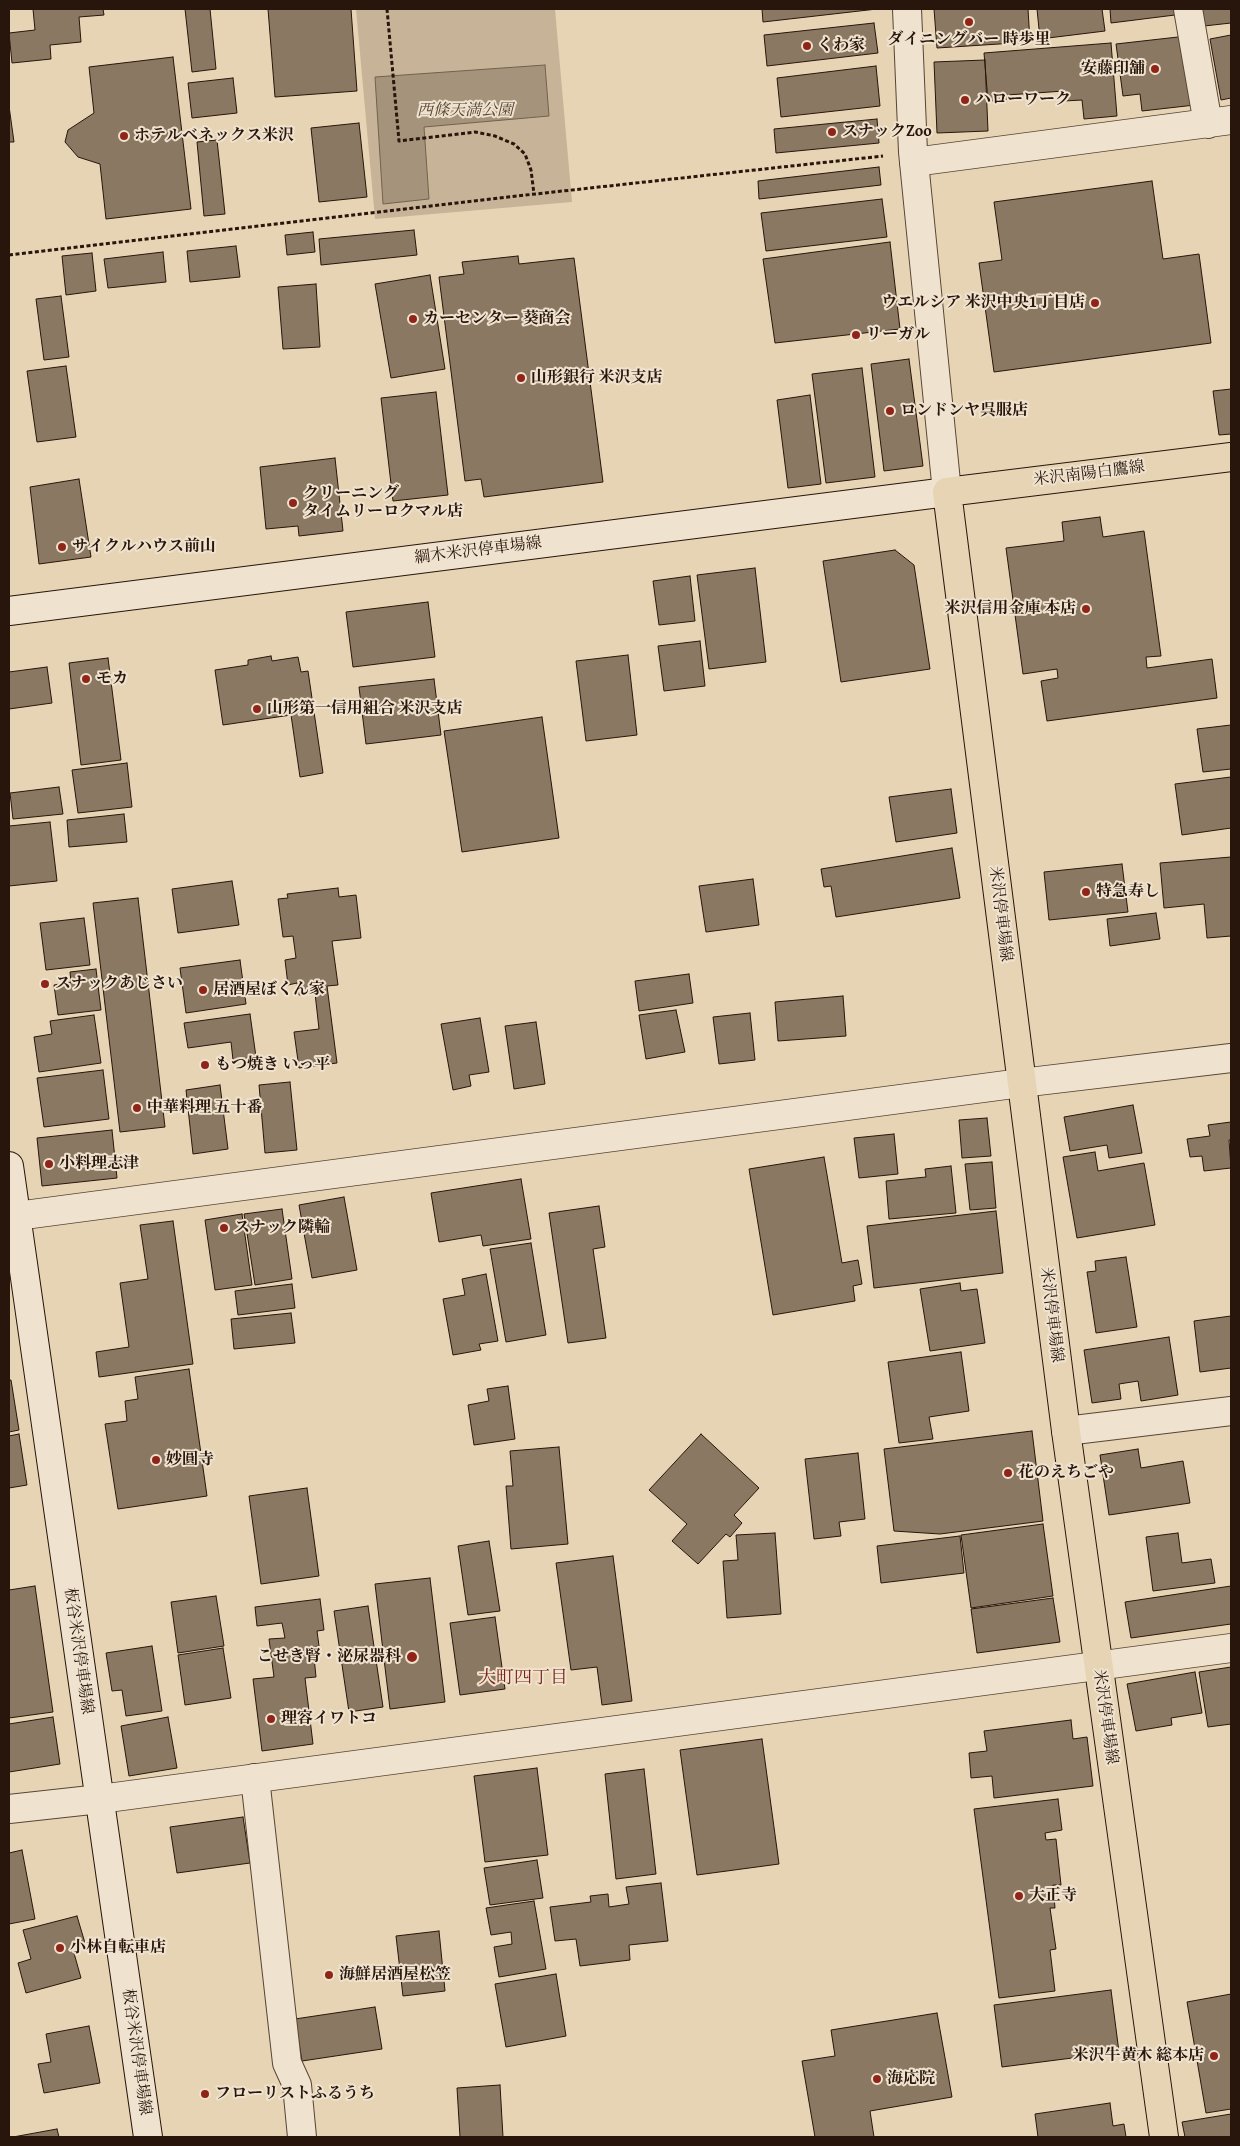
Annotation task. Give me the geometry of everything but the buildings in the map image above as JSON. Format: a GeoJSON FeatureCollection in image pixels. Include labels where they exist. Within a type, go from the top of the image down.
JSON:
{"type":"FeatureCollection","features":[{"type":"Feature","properties":{"kind":"main road","name":"米沢南陽白鷹線"},"geometry":{"type":"LineString","coordinates":[[947,492],[1231,457]]}},
{"type":"Feature","properties":{"kind":"main road","name":"米沢停車場線"},"geometry":{"type":"LineString","coordinates":[[947,492],[1066,1431],[1164,2137]]}},
{"type":"Feature","properties":{"kind":"street"},"geometry":{"type":"LineString","coordinates":[[906,9],[914,157],[947,492]]}},
{"type":"Feature","properties":{"kind":"street"},"geometry":{"type":"LineString","coordinates":[[914,157],[1220,122],[1188,9]]}},
{"type":"Feature","properties":{"kind":"street","name":"綱木米沢停車場線"},"geometry":{"type":"LineString","coordinates":[[9,611],[947,492]]}},
{"type":"Feature","properties":{"kind":"street"},"geometry":{"type":"LineString","coordinates":[[12,1217],[1021,1083],[1231,1058]]}},
{"type":"Feature","properties":{"kind":"street","name":"板谷米沢停車場線"},"geometry":{"type":"LineString","coordinates":[[9,1166],[12,1217],[100,1800],[148,2137]]}},
{"type":"Feature","properties":{"kind":"street"},"geometry":{"type":"LineString","coordinates":[[1066,1431],[1231,1411]]}},
{"type":"Feature","properties":{"kind":"street"},"geometry":{"type":"LineString","coordinates":[[9,1809],[100,1800],[1098,1664],[1231,1648]]}},
{"type":"Feature","properties":{"kind":"street"},"geometry":{"type":"LineString","coordinates":[[255,1778],[287,2063],[297,2085],[302,2137]]}},
{"type":"Feature","properties":{"kind":"path"},"geometry":{"type":"LineString","coordinates":[[386,9],[399,141],[475,132],[514,144],[526,154],[531,170],[534,194]]}},
{"type":"Feature","properties":{"kind":"path"},"geometry":{"type":"LineString","coordinates":[[9,255],[534,194],[914,157]]}},
{"type":"Feature","properties":{"kind":"green space","name":"西條天満公園"},"geometry":{"type":"Polygon","coordinates":[[[356,9],[555,9],[572,202],[375,219],[356,9]]]}},
{"type":"Feature","properties":{"kind":"shaded area"},"geometry":{"type":"Polygon","coordinates":[[[545,65],[549,116],[424,127],[429,199],[383,204],[375,77],[545,65]]]}},
{"type":"Feature","properties":{"kind":"place","name":"ダイニングバー 時歩里"},"geometry":{"type":"Point","coordinates":[969,22]}},
{"type":"Feature","properties":{"kind":"place","name":"くわ家"},"geometry":{"type":"Point","coordinates":[807,46]}},
{"type":"Feature","properties":{"kind":"place","name":"安藤印舗"},"geometry":{"type":"Point","coordinates":[1155,69]}},
{"type":"Feature","properties":{"kind":"place","name":"ハローワーク"},"geometry":{"type":"Point","coordinates":[965,100]}},
{"type":"Feature","properties":{"kind":"place","name":"スナックZoo"},"geometry":{"type":"Point","coordinates":[832,132]}},
{"type":"Feature","properties":{"kind":"place","name":"ホテルベネックス米沢"},"geometry":{"type":"Point","coordinates":[124,136]}},
{"type":"Feature","properties":{"kind":"place","name":"ウエルシア 米沢中央1丁目店"},"geometry":{"type":"Point","coordinates":[1095,303]}},
{"type":"Feature","properties":{"kind":"place","name":"カーセンター 葵商会"},"geometry":{"type":"Point","coordinates":[413,319]}},
{"type":"Feature","properties":{"kind":"place","name":"リーガル"},"geometry":{"type":"Point","coordinates":[856,335]}},
{"type":"Feature","properties":{"kind":"place","name":"山形銀行 米沢支店"},"geometry":{"type":"Point","coordinates":[521,378]}},
{"type":"Feature","properties":{"kind":"place","name":"ロンドンヤ呉服店"},"geometry":{"type":"Point","coordinates":[890,411]}},
{"type":"Feature","properties":{"kind":"place","name":"クリーニング タイムリーロクマル店"},"geometry":{"type":"Point","coordinates":[293,503]}},
{"type":"Feature","properties":{"kind":"place","name":"サイクルハウス前山"},"geometry":{"type":"Point","coordinates":[62,547]}},
{"type":"Feature","properties":{"kind":"place","name":"米沢信用金庫 本店"},"geometry":{"type":"Point","coordinates":[1086,609]}},
{"type":"Feature","properties":{"kind":"place","name":"モカ"},"geometry":{"type":"Point","coordinates":[86,679]}},
{"type":"Feature","properties":{"kind":"place","name":"山形第一信用組合 米沢支店"},"geometry":{"type":"Point","coordinates":[257,709]}},
{"type":"Feature","properties":{"kind":"place","name":"特急寿し"},"geometry":{"type":"Point","coordinates":[1086,892]}},
{"type":"Feature","properties":{"kind":"place","name":"スナックあじさい"},"geometry":{"type":"Point","coordinates":[45,984]}},
{"type":"Feature","properties":{"kind":"place","name":"居酒屋ぼくん家"},"geometry":{"type":"Point","coordinates":[203,990]}},
{"type":"Feature","properties":{"kind":"place","name":"もつ焼き いっ平"},"geometry":{"type":"Point","coordinates":[205,1065]}},
{"type":"Feature","properties":{"kind":"place","name":"中華料理 五十番"},"geometry":{"type":"Point","coordinates":[137,1108]}},
{"type":"Feature","properties":{"kind":"place","name":"小料理志津"},"geometry":{"type":"Point","coordinates":[49,1164]}},
{"type":"Feature","properties":{"kind":"place","name":"スナック隣輪"},"geometry":{"type":"Point","coordinates":[224,1228]}},
{"type":"Feature","properties":{"kind":"place","name":"妙圓寺"},"geometry":{"type":"Point","coordinates":[156,1460]}},
{"type":"Feature","properties":{"kind":"place","name":"花のえちごや"},"geometry":{"type":"Point","coordinates":[1008,1473]}},
{"type":"Feature","properties":{"kind":"place","name":"こせき腎・泌尿器科"},"geometry":{"type":"Point","coordinates":[412,1657]}},
{"type":"Feature","properties":{"kind":"place","name":"理容イワトコ"},"geometry":{"type":"Point","coordinates":[271,1719]}},
{"type":"Feature","properties":{"kind":"place","name":"大正寺"},"geometry":{"type":"Point","coordinates":[1019,1896]}},
{"type":"Feature","properties":{"kind":"place","name":"小林自転車店"},"geometry":{"type":"Point","coordinates":[60,1948]}},
{"type":"Feature","properties":{"kind":"place","name":"海鮮居酒屋松笠"},"geometry":{"type":"Point","coordinates":[329,1975]}},
{"type":"Feature","properties":{"kind":"place","name":"米沢牛黄木 総本店"},"geometry":{"type":"Point","coordinates":[1214,2056]}},
{"type":"Feature","properties":{"kind":"place","name":"海応院"},"geometry":{"type":"Point","coordinates":[877,2079]}},
{"type":"Feature","properties":{"kind":"place","name":"フローリストふるうち"},"geometry":{"type":"Point","coordinates":[205,2094]}},
{"type":"Feature","properties":{"kind":"district","name":"大町四丁目"},"geometry":{"type":"Point","coordinates":[523,1678]}}]}
